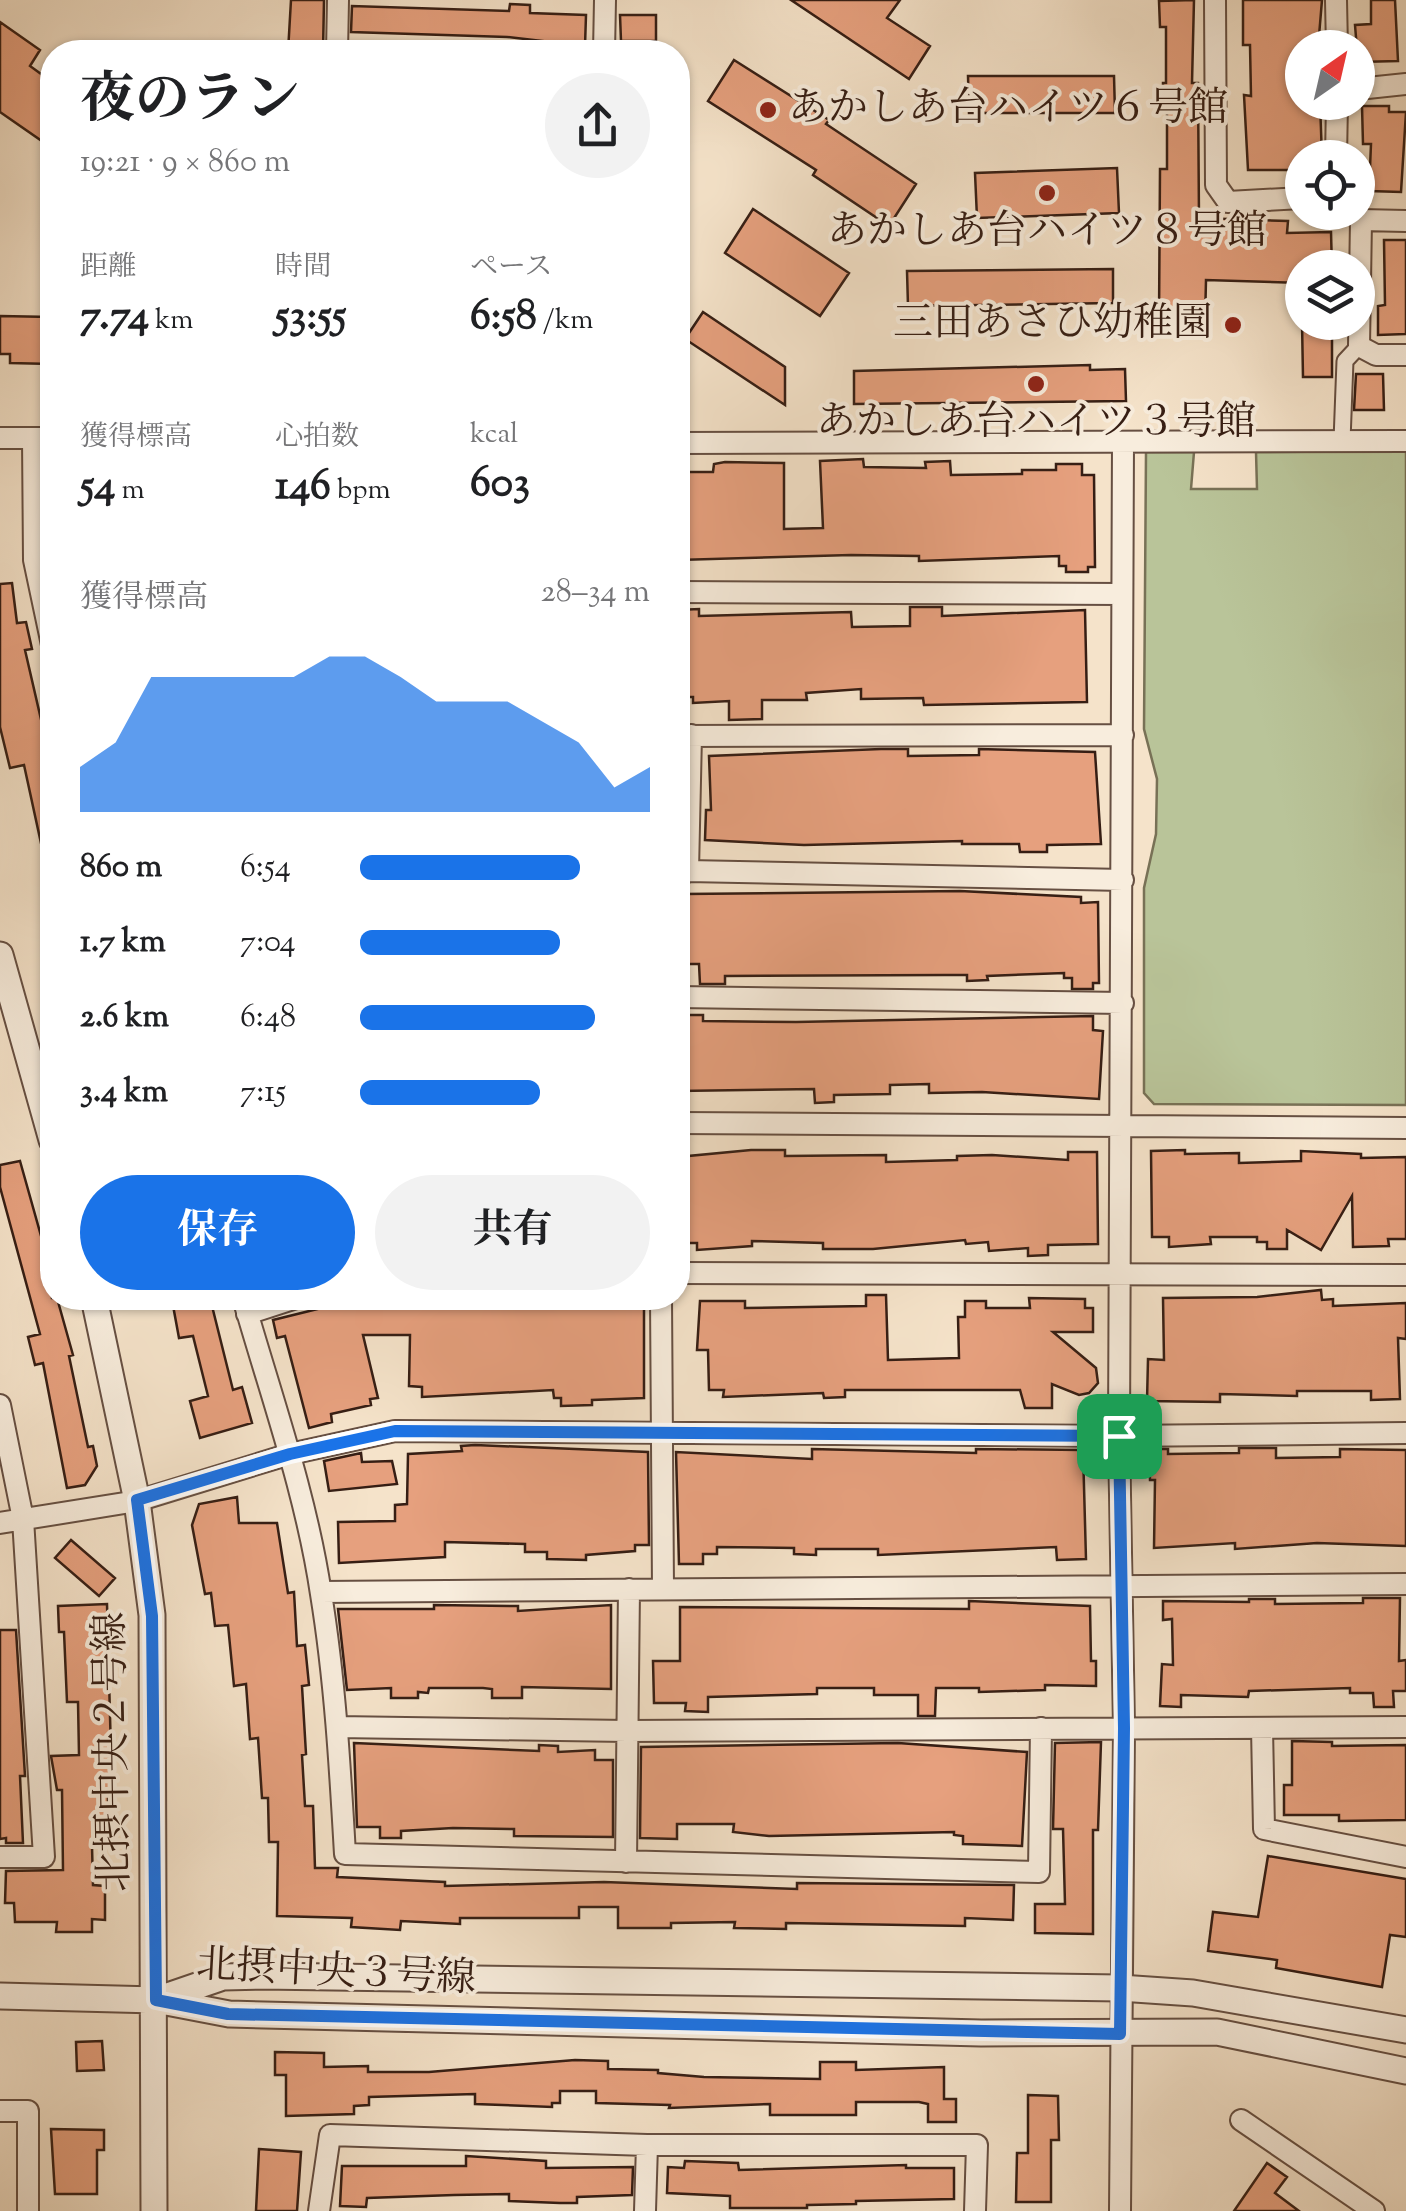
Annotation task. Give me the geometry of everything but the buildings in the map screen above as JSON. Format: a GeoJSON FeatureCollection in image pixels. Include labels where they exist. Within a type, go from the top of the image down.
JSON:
{"type":"FeatureCollection","features":[{"type":"Feature","properties":{"kind":"street"},"geometry":{"type":"LineString","coordinates":[[337,40],[338,0]]}},
{"type":"Feature","properties":{"kind":"street"},"geometry":{"type":"LineString","coordinates":[[604,40],[605,0]]}},
{"type":"Feature","properties":{"kind":"street"},"geometry":{"type":"LineString","coordinates":[[1215,0],[1216,185],[1228,202],[1285,199]]}},
{"type":"Feature","properties":{"kind":"street"},"geometry":{"type":"LineString","coordinates":[[1336,0],[1337,30]]}},
{"type":"Feature","properties":{"kind":"street"},"geometry":{"type":"LineString","coordinates":[[1375,87],[1406,84]]}},
{"type":"Feature","properties":{"kind":"street"},"geometry":{"type":"LineString","coordinates":[[1375,218],[1406,221]]}},
{"type":"Feature","properties":{"kind":"street"},"geometry":{"type":"LineString","coordinates":[[1342,441],[1345,361],[1359,346],[1357,230]]}},
{"type":"Feature","properties":{"kind":"street"},"geometry":{"type":"LineString","coordinates":[[1359,346],[1376,355],[1406,355]]}},
{"type":"Feature","properties":{"kind":"street"},"geometry":{"type":"LineString","coordinates":[[0,438],[40,438]]}},
{"type":"Feature","properties":{"kind":"street"},"geometry":{"type":"LineString","coordinates":[[690,443],[1406,440]]}},
{"type":"Feature","properties":{"kind":"street"},"geometry":{"type":"LineString","coordinates":[[1120,2211],[1124,1728],[1119,1436],[1123,442]]}},
{"type":"Feature","properties":{"kind":"street"},"geometry":{"type":"LineString","coordinates":[[40,479],[34,560],[40,578]]}},
{"type":"Feature","properties":{"kind":"street"},"geometry":{"type":"LineString","coordinates":[[690,592],[1122,594]]}},
{"type":"Feature","properties":{"kind":"street"},"geometry":{"type":"LineString","coordinates":[[690,736],[1122,736]]}},
{"type":"Feature","properties":{"kind":"street"},"geometry":{"type":"LineString","coordinates":[[690,874],[1123,880]]}},
{"type":"Feature","properties":{"kind":"street"},"geometry":{"type":"LineString","coordinates":[[0,955],[40,1097]]}},
{"type":"Feature","properties":{"kind":"street"},"geometry":{"type":"LineString","coordinates":[[690,997],[1123,1002]]}},
{"type":"Feature","properties":{"kind":"street"},"geometry":{"type":"LineString","coordinates":[[690,1123],[1406,1128]]}},
{"type":"Feature","properties":{"kind":"street"},"geometry":{"type":"LineString","coordinates":[[690,1272],[1406,1275]]}},
{"type":"Feature","properties":{"kind":"street","name":"北摂中央２号線"},"geometry":{"type":"LineString","coordinates":[[97,1310],[137,1500],[152,1616],[154,2211]]}},
{"type":"Feature","properties":{"kind":"street"},"geometry":{"type":"LineString","coordinates":[[246,1310],[290,1454],[321,1592],[337,1727],[344,1854],[1039,1872],[1041,1728]]}},
{"type":"Feature","properties":{"kind":"street"},"geometry":{"type":"LineString","coordinates":[[660,1310],[663,1589]]}},
{"type":"Feature","properties":{"kind":"street"},"geometry":{"type":"LineString","coordinates":[[0,1406],[24,1519],[44,1857],[0,1857]]}},
{"type":"Feature","properties":{"kind":"street"},"geometry":{"type":"LineString","coordinates":[[0,1523],[137,1500],[290,1454],[395,1431],[1119,1436],[1406,1433]]}},
{"type":"Feature","properties":{"kind":"street"},"geometry":{"type":"LineString","coordinates":[[321,1592],[1406,1584]]}},
{"type":"Feature","properties":{"kind":"street"},"geometry":{"type":"LineString","coordinates":[[626,1862],[630,1589]]}},
{"type":"Feature","properties":{"kind":"street"},"geometry":{"type":"LineString","coordinates":[[337,1727],[627,1731],[1406,1726]]}},
{"type":"Feature","properties":{"kind":"street"},"geometry":{"type":"LineString","coordinates":[[1262,1728],[1264,1830],[1406,1858]]}},
{"type":"Feature","properties":{"kind":"street","name":"北摂中央３号線"},"geometry":{"type":"LineString","coordinates":[[156,2000],[224,1977],[261,1976],[1120,1988],[1193,1993],[1406,2030]]}},
{"type":"Feature","properties":{"kind":"street"},"geometry":{"type":"LineString","coordinates":[[0,1996],[156,2000]]}},
{"type":"Feature","properties":{"kind":"street","name":"北摂中央３号線"},"geometry":{"type":"LineString","coordinates":[[156,2000],[228,2014],[1120,2034],[1217,2032],[1406,2070]]}},
{"type":"Feature","properties":{"kind":"street"},"geometry":{"type":"LineString","coordinates":[[0,2111],[28,2112],[28,2211]]}},
{"type":"Feature","properties":{"kind":"street"},"geometry":{"type":"LineString","coordinates":[[1242,2120],[1374,2211]]}},
{"type":"Feature","properties":{"kind":"street"},"geometry":{"type":"LineString","coordinates":[[319,2211],[330,2135],[647,2146],[977,2145],[975,2211]]}},
{"type":"Feature","properties":{"kind":"street"},"geometry":{"type":"LineString","coordinates":[[645,2211],[647,2146]]}},
{"type":"Feature","properties":{"kind":"green space"},"geometry":{"type":"Polygon","coordinates":[[[1406,451],[1406,1105],[1154,1104],[1144,1093],[1144,888],[1156,834],[1157,779],[1144,729],[1146,452],[1194,452],[1191,489],[1257,489],[1256,452],[1406,451]]]}},
{"type":"Feature","properties":{"kind":"place","name":"あかしあ台ハイツ６号館"},"geometry":{"type":"Point","coordinates":[768,110]}},
{"type":"Feature","properties":{"kind":"place","name":"あかしあ台ハイツ８号館"},"geometry":{"type":"Point","coordinates":[1047,193]}},
{"type":"Feature","properties":{"kind":"place","name":"三田あさひ幼稚園"},"geometry":{"type":"Point","coordinates":[1233,325]}},
{"type":"Feature","properties":{"kind":"place","name":"あかしあ台ハイツ３号館"},"geometry":{"type":"Point","coordinates":[1036,384]}},
{"type":"Feature","properties":{"kind":"route"},"geometry":{"type":"LineString","coordinates":[[395,1431],[1119,1436],[1124,1728],[1120,2034],[228,2014],[156,2000],[152,1616],[137,1500],[290,1454],[395,1431]]}}]}
